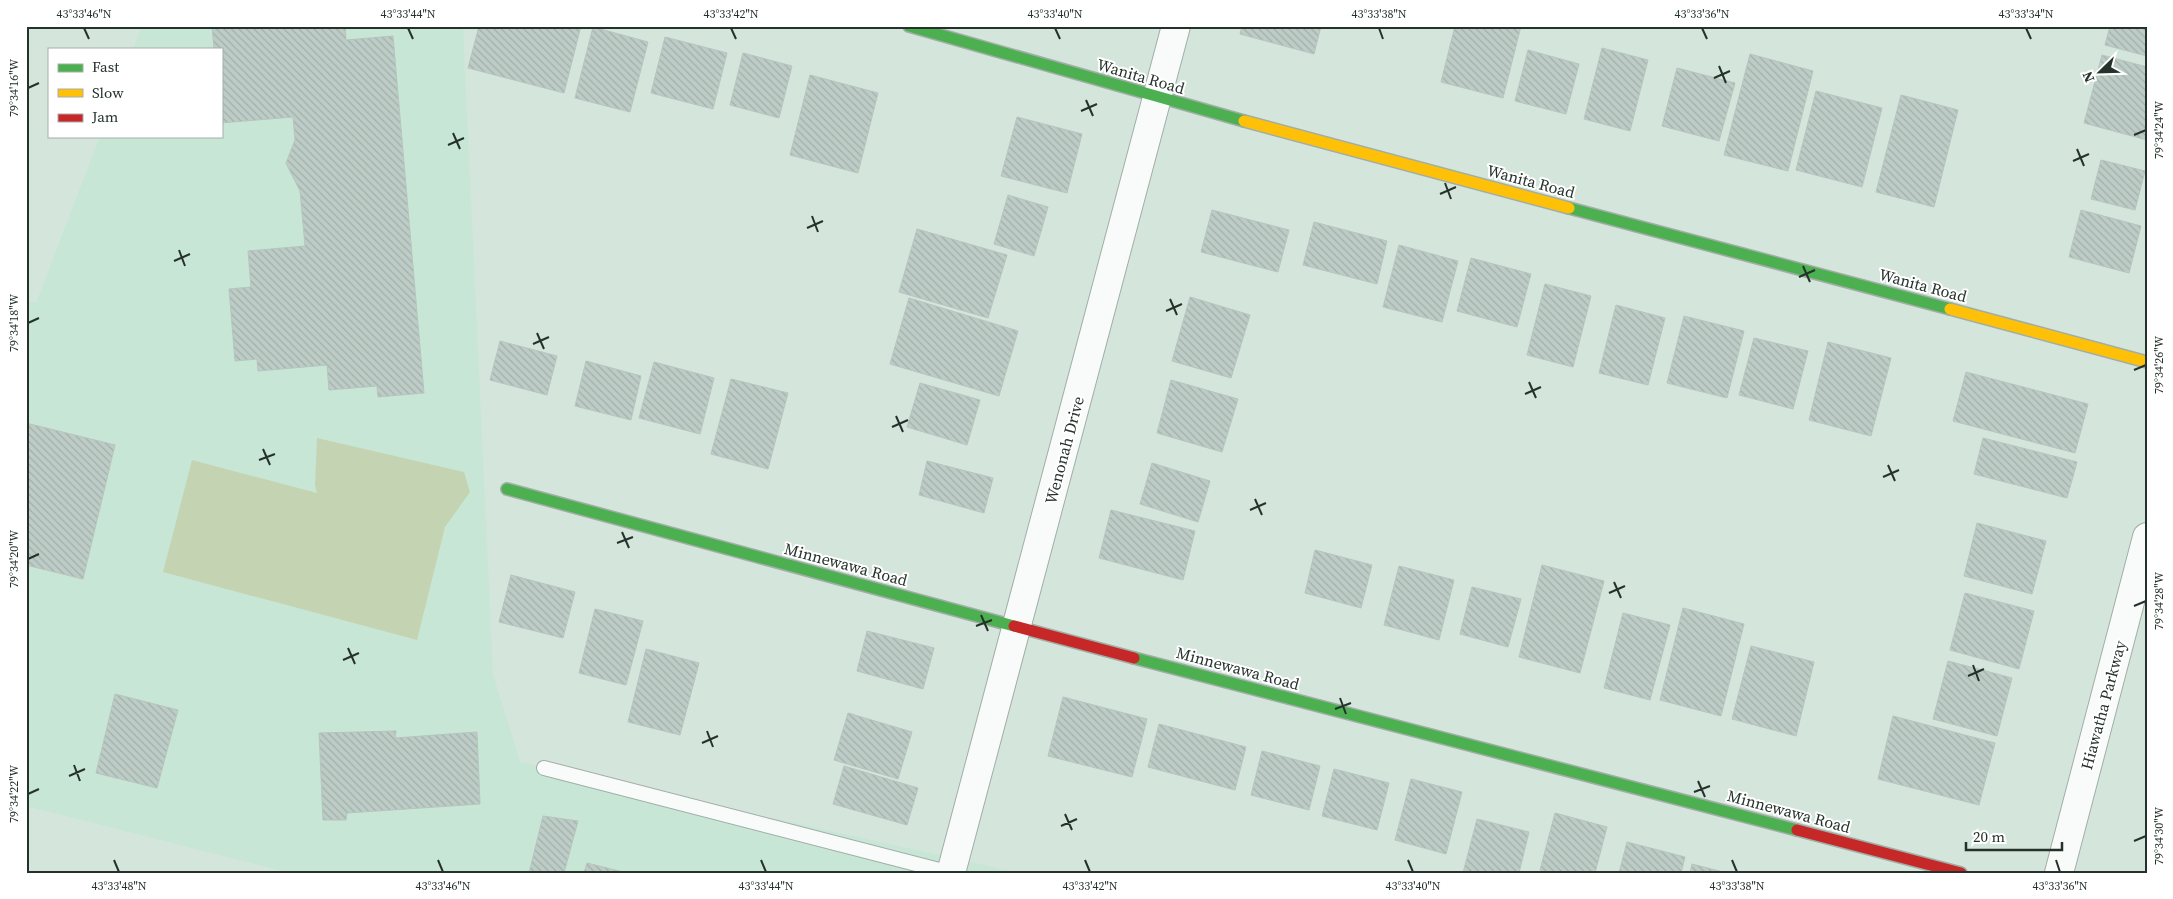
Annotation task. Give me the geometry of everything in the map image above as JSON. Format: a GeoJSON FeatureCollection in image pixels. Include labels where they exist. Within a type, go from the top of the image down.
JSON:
{"type":"FeatureCollection","features":[{"type":"Feature","properties":{"kind":"street","name":"Wanita Road"},"geometry":{"type":"LineString","coordinates":[[909,26],[1157,98],[2147,362]]}},
{"type":"Feature","properties":{"kind":"street","name":"Wenonah Drive"},"geometry":{"type":"LineString","coordinates":[[951,873],[1176,26]]}},
{"type":"Feature","properties":{"kind":"street","name":"Minnewawa Road"},"geometry":{"type":"LineString","coordinates":[[507,489],[1017,627],[1961,873]]}},
{"type":"Feature","properties":{"kind":"street","name":"Hiawatha Parkway"},"geometry":{"type":"LineString","coordinates":[[2059,873],[2147,537]]}},
{"type":"Feature","properties":{"kind":"lane"},"geometry":{"type":"LineString","coordinates":[[544,768],[951,873]]}},
{"type":"Feature","properties":{"kind":"shaded area"},"geometry":{"type":"Polygon","coordinates":[[[142,26],[463,26],[493,674],[520,762],[1020,873],[291,873],[26,806],[26,301],[36,303],[99,138],[222,138],[222,48],[133,48],[142,26]]]}},
{"type":"Feature","properties":{"kind":"shaded area"},"geometry":{"type":"Polygon","coordinates":[[[317,438],[464,472],[470,492],[445,527],[417,640],[163,572],[192,460],[317,493],[315,485],[317,438]]]}},
{"type":"Feature","properties":{"kind":"building"},"geometry":{"type":"Polygon","coordinates":[[[212,26],[345,26],[346,40],[393,36],[424,393],[378,397],[377,386],[329,390],[327,365],[258,371],[257,359],[235,361],[229,289],[251,287],[248,251],[305,246],[300,191],[286,163],[295,140],[293,117],[222,123],[222,48],[214,48],[212,26]]]}},
{"type":"Feature","properties":{"kind":"building"},"geometry":{"type":"Polygon","coordinates":[[[479,26],[581,26],[564,93],[468,68],[479,26]]]}},
{"type":"Feature","properties":{"kind":"building"},"geometry":{"type":"Polygon","coordinates":[[[1242,26],[1321,26],[1314,54],[1240,34],[1242,26]]]}},
{"type":"Feature","properties":{"kind":"building"},"geometry":{"type":"Polygon","coordinates":[[[1455,26],[1521,26],[1503,98],[1441,82],[1455,26]]]}},
{"type":"Feature","properties":{"kind":"building"},"geometry":{"type":"Polygon","coordinates":[[[2110,26],[2147,26],[2147,56],[2105,45],[2110,26]]]}},
{"type":"Feature","properties":{"kind":"building"},"geometry":{"type":"Polygon","coordinates":[[[593,27],[648,42],[630,112],[575,98],[593,27]]]}},
{"type":"Feature","properties":{"kind":"building"},"geometry":{"type":"Polygon","coordinates":[[[665,37],[727,53],[713,109],[651,93],[665,37]]]}},
{"type":"Feature","properties":{"kind":"building"},"geometry":{"type":"Polygon","coordinates":[[[1602,48],[1648,60],[1630,131],[1584,119],[1602,48]]]}},
{"type":"Feature","properties":{"kind":"building"},"geometry":{"type":"Polygon","coordinates":[[[1528,50],[1579,64],[1566,114],[1515,101],[1528,50]]]}},
{"type":"Feature","properties":{"kind":"building"},"geometry":{"type":"Polygon","coordinates":[[[743,53],[792,66],[779,118],[730,105],[743,53]]]}},
{"type":"Feature","properties":{"kind":"building"},"geometry":{"type":"Polygon","coordinates":[[[1750,54],[1813,71],[1788,171],[1724,155],[1750,54]]]}},
{"type":"Feature","properties":{"kind":"building"},"geometry":{"type":"Polygon","coordinates":[[[2102,55],[2147,67],[2147,140],[2084,123],[2102,55]]]}},
{"type":"Feature","properties":{"kind":"building"},"geometry":{"type":"Polygon","coordinates":[[[1677,68],[1735,83],[1719,141],[1662,126],[1677,68]]]}},
{"type":"Feature","properties":{"kind":"building"},"geometry":{"type":"Polygon","coordinates":[[[810,75],[878,93],[858,173],[790,155],[810,75]]]}},
{"type":"Feature","properties":{"kind":"building"},"geometry":{"type":"Polygon","coordinates":[[[1816,91],[1882,108],[1862,187],[1796,170],[1816,91]]]}},
{"type":"Feature","properties":{"kind":"building"},"geometry":{"type":"Polygon","coordinates":[[[1901,95],[1958,110],[1934,207],[1876,192],[1901,95]]]}},
{"type":"Feature","properties":{"kind":"building"},"geometry":{"type":"Polygon","coordinates":[[[1017,117],[1082,134],[1067,193],[1001,176],[1017,117]]]}},
{"type":"Feature","properties":{"kind":"building"},"geometry":{"type":"Polygon","coordinates":[[[2101,160],[2145,171],[2135,210],[2091,199],[2101,160]]]}},
{"type":"Feature","properties":{"kind":"building"},"geometry":{"type":"Polygon","coordinates":[[[1008,195],[1048,207],[1034,256],[994,244],[1008,195]]]}},
{"type":"Feature","properties":{"kind":"building"},"geometry":{"type":"Polygon","coordinates":[[[1212,210],[1289,230],[1278,272],[1201,252],[1212,210]]]}},
{"type":"Feature","properties":{"kind":"building"},"geometry":{"type":"Polygon","coordinates":[[[2081,210],[2141,226],[2129,273],[2069,257],[2081,210]]]}},
{"type":"Feature","properties":{"kind":"building"},"geometry":{"type":"Polygon","coordinates":[[[1314,222],[1387,241],[1377,284],[1303,265],[1314,222]]]}},
{"type":"Feature","properties":{"kind":"building"},"geometry":{"type":"Polygon","coordinates":[[[917,229],[1007,255],[988,318],[899,292],[917,229]]]}},
{"type":"Feature","properties":{"kind":"building"},"geometry":{"type":"Polygon","coordinates":[[[1399,245],[1458,261],[1442,322],[1383,307],[1399,245]]]}},
{"type":"Feature","properties":{"kind":"building"},"geometry":{"type":"Polygon","coordinates":[[[1471,258],[1531,274],[1517,327],[1457,311],[1471,258]]]}},
{"type":"Feature","properties":{"kind":"building"},"geometry":{"type":"Polygon","coordinates":[[[1545,284],[1591,296],[1573,367],[1527,355],[1545,284]]]}},
{"type":"Feature","properties":{"kind":"building"},"geometry":{"type":"Polygon","coordinates":[[[1190,297],[1250,315],[1231,378],[1172,361],[1190,297]]]}},
{"type":"Feature","properties":{"kind":"building"},"geometry":{"type":"Polygon","coordinates":[[[909,298],[1018,331],[999,396],[890,364],[909,298]]]}},
{"type":"Feature","properties":{"kind":"building"},"geometry":{"type":"Polygon","coordinates":[[[1616,305],[1665,318],[1648,385],[1599,373],[1616,305]]]}},
{"type":"Feature","properties":{"kind":"building"},"geometry":{"type":"Polygon","coordinates":[[[1684,316],[1744,331],[1727,398],[1667,383],[1684,316]]]}},
{"type":"Feature","properties":{"kind":"building"},"geometry":{"type":"Polygon","coordinates":[[[1754,338],[1808,351],[1793,409],[1739,395],[1754,338]]]}},
{"type":"Feature","properties":{"kind":"building"},"geometry":{"type":"Polygon","coordinates":[[[500,341],[557,356],[547,395],[490,380],[500,341]]]}},
{"type":"Feature","properties":{"kind":"building"},"geometry":{"type":"Polygon","coordinates":[[[1828,342],[1891,358],[1871,436],[1809,420],[1828,342]]]}},
{"type":"Feature","properties":{"kind":"building"},"geometry":{"type":"Polygon","coordinates":[[[586,361],[641,376],[631,420],[575,406],[586,361]]]}},
{"type":"Feature","properties":{"kind":"building"},"geometry":{"type":"Polygon","coordinates":[[[654,362],[714,378],[700,434],[639,418],[654,362]]]}},
{"type":"Feature","properties":{"kind":"building"},"geometry":{"type":"Polygon","coordinates":[[[1966,372],[2088,404],[2075,453],[1953,421],[1966,372]]]}},
{"type":"Feature","properties":{"kind":"building"},"geometry":{"type":"Polygon","coordinates":[[[731,379],[788,393],[768,469],[711,454],[731,379]]]}},
{"type":"Feature","properties":{"kind":"building"},"geometry":{"type":"Polygon","coordinates":[[[1171,380],[1238,399],[1222,452],[1157,433],[1171,380]]]}},
{"type":"Feature","properties":{"kind":"building"},"geometry":{"type":"Polygon","coordinates":[[[920,383],[980,400],[967,445],[907,427],[920,383]]]}},
{"type":"Feature","properties":{"kind":"building"},"geometry":{"type":"Polygon","coordinates":[[[26,423],[115,445],[83,579],[26,565],[26,423]]]}},
{"type":"Feature","properties":{"kind":"building"},"geometry":{"type":"Polygon","coordinates":[[[1983,438],[2077,462],[2067,498],[1974,474],[1983,438]]]}},
{"type":"Feature","properties":{"kind":"building"},"geometry":{"type":"Polygon","coordinates":[[[927,461],[993,478],[984,513],[919,495],[927,461]]]}},
{"type":"Feature","properties":{"kind":"building"},"geometry":{"type":"Polygon","coordinates":[[[1152,463],[1210,481],[1198,522],[1140,504],[1152,463]]]}},
{"type":"Feature","properties":{"kind":"building"},"geometry":{"type":"Polygon","coordinates":[[[1111,510],[1195,531],[1183,580],[1099,558],[1111,510]]]}},
{"type":"Feature","properties":{"kind":"building"},"geometry":{"type":"Polygon","coordinates":[[[1977,523],[2046,541],[2032,594],[1964,576],[1977,523]]]}},
{"type":"Feature","properties":{"kind":"building"},"geometry":{"type":"Polygon","coordinates":[[[1315,550],[1372,565],[1361,608],[1305,593],[1315,550]]]}},
{"type":"Feature","properties":{"kind":"building"},"geometry":{"type":"Polygon","coordinates":[[[1542,565],[1604,581],[1580,673],[1519,657],[1542,565]]]}},
{"type":"Feature","properties":{"kind":"building"},"geometry":{"type":"Polygon","coordinates":[[[1399,566],[1454,580],[1439,640],[1384,625],[1399,566]]]}},
{"type":"Feature","properties":{"kind":"building"},"geometry":{"type":"Polygon","coordinates":[[[511,575],[575,592],[563,638],[499,622],[511,575]]]}},
{"type":"Feature","properties":{"kind":"building"},"geometry":{"type":"Polygon","coordinates":[[[1472,587],[1521,599],[1508,647],[1460,634],[1472,587]]]}},
{"type":"Feature","properties":{"kind":"building"},"geometry":{"type":"Polygon","coordinates":[[[1965,593],[2034,611],[2019,669],[1950,650],[1965,593]]]}},
{"type":"Feature","properties":{"kind":"building"},"geometry":{"type":"Polygon","coordinates":[[[1683,608],[1744,624],[1721,716],[1660,700],[1683,608]]]}},
{"type":"Feature","properties":{"kind":"building"},"geometry":{"type":"Polygon","coordinates":[[[595,609],[643,621],[626,685],[579,673],[595,609]]]}},
{"type":"Feature","properties":{"kind":"building"},"geometry":{"type":"Polygon","coordinates":[[[1623,613],[1670,625],[1650,700],[1604,688],[1623,613]]]}},
{"type":"Feature","properties":{"kind":"building"},"geometry":{"type":"Polygon","coordinates":[[[867,631],[934,648],[923,689],[857,671],[867,631]]]}},
{"type":"Feature","properties":{"kind":"building"},"geometry":{"type":"Polygon","coordinates":[[[1751,646],[1814,662],[1796,736],[1732,719],[1751,646]]]}},
{"type":"Feature","properties":{"kind":"building"},"geometry":{"type":"Polygon","coordinates":[[[646,649],[699,663],[680,735],[628,722],[646,649]]]}},
{"type":"Feature","properties":{"kind":"building"},"geometry":{"type":"Polygon","coordinates":[[[1948,661],[2012,678],[1997,736],[1933,719],[1948,661]]]}},
{"type":"Feature","properties":{"kind":"building"},"geometry":{"type":"Polygon","coordinates":[[[115,694],[178,710],[157,788],[96,773],[115,694]]]}},
{"type":"Feature","properties":{"kind":"building"},"geometry":{"type":"Polygon","coordinates":[[[1063,697],[1147,719],[1132,777],[1048,756],[1063,697]]]}},
{"type":"Feature","properties":{"kind":"building"},"geometry":{"type":"Polygon","coordinates":[[[848,713],[912,732],[898,779],[834,760],[848,713]]]}},
{"type":"Feature","properties":{"kind":"building"},"geometry":{"type":"Polygon","coordinates":[[[1893,716],[1995,743],[1979,805],[1878,779],[1893,716]]]}},
{"type":"Feature","properties":{"kind":"building"},"geometry":{"type":"Polygon","coordinates":[[[1159,724],[1246,747],[1235,790],[1148,767],[1159,724]]]}},
{"type":"Feature","properties":{"kind":"building"},"geometry":{"type":"Polygon","coordinates":[[[396,731],[395,738],[477,732],[480,804],[347,813],[346,820],[323,820],[319,733],[396,731]]]}},
{"type":"Feature","properties":{"kind":"building"},"geometry":{"type":"Polygon","coordinates":[[[1262,751],[1320,766],[1309,810],[1251,795],[1262,751]]]}},
{"type":"Feature","properties":{"kind":"building"},"geometry":{"type":"Polygon","coordinates":[[[844,766],[918,788],[907,825],[833,804],[844,766]]]}},
{"type":"Feature","properties":{"kind":"building"},"geometry":{"type":"Polygon","coordinates":[[[1334,769],[1389,783],[1377,830],[1322,816],[1334,769]]]}},
{"type":"Feature","properties":{"kind":"building"},"geometry":{"type":"Polygon","coordinates":[[[1411,779],[1462,792],[1446,854],[1395,840],[1411,779]]]}},
{"type":"Feature","properties":{"kind":"building"},"geometry":{"type":"Polygon","coordinates":[[[1555,813],[1607,827],[1595,873],[1549,873],[1540,870],[1555,813]]]}},
{"type":"Feature","properties":{"kind":"building"},"geometry":{"type":"Polygon","coordinates":[[[543,816],[578,821],[564,873],[529,873],[543,816]]]}},
{"type":"Feature","properties":{"kind":"building"},"geometry":{"type":"Polygon","coordinates":[[[1477,819],[1529,832],[1519,873],[1463,873],[1477,819]]]}},
{"type":"Feature","properties":{"kind":"building"},"geometry":{"type":"Polygon","coordinates":[[[1627,842],[1685,857],[1681,873],[1619,873],[1627,842]]]}},
{"type":"Feature","properties":{"kind":"building"},"geometry":{"type":"Polygon","coordinates":[[[587,863],[623,872],[584,873],[587,863]]]}},
{"type":"Feature","properties":{"kind":"building"},"geometry":{"type":"Polygon","coordinates":[[[1692,864],[1727,873],[1690,873],[1692,864]]]}},
{"type":"Feature","properties":{"kind":"traffic: fast"},"geometry":{"type":"LineString","coordinates":[[909,26],[1244,121]]}},
{"type":"Feature","properties":{"kind":"traffic: fast"},"geometry":{"type":"LineString","coordinates":[[1569,208],[1950,309]]}},
{"type":"Feature","properties":{"kind":"traffic: fast"},"geometry":{"type":"LineString","coordinates":[[507,489],[1014,626]]}},
{"type":"Feature","properties":{"kind":"traffic: fast"},"geometry":{"type":"LineString","coordinates":[[1134,658],[1797,830]]}},
{"type":"Feature","properties":{"kind":"traffic: slow"},"geometry":{"type":"LineString","coordinates":[[1244,121],[1569,208]]}},
{"type":"Feature","properties":{"kind":"traffic: slow"},"geometry":{"type":"LineString","coordinates":[[1950,309],[2147,362]]}},
{"type":"Feature","properties":{"kind":"traffic: jam"},"geometry":{"type":"LineString","coordinates":[[1014,626],[1134,658]]}},
{"type":"Feature","properties":{"kind":"traffic: jam"},"geometry":{"type":"LineString","coordinates":[[1797,830],[1961,873]]}}]}
